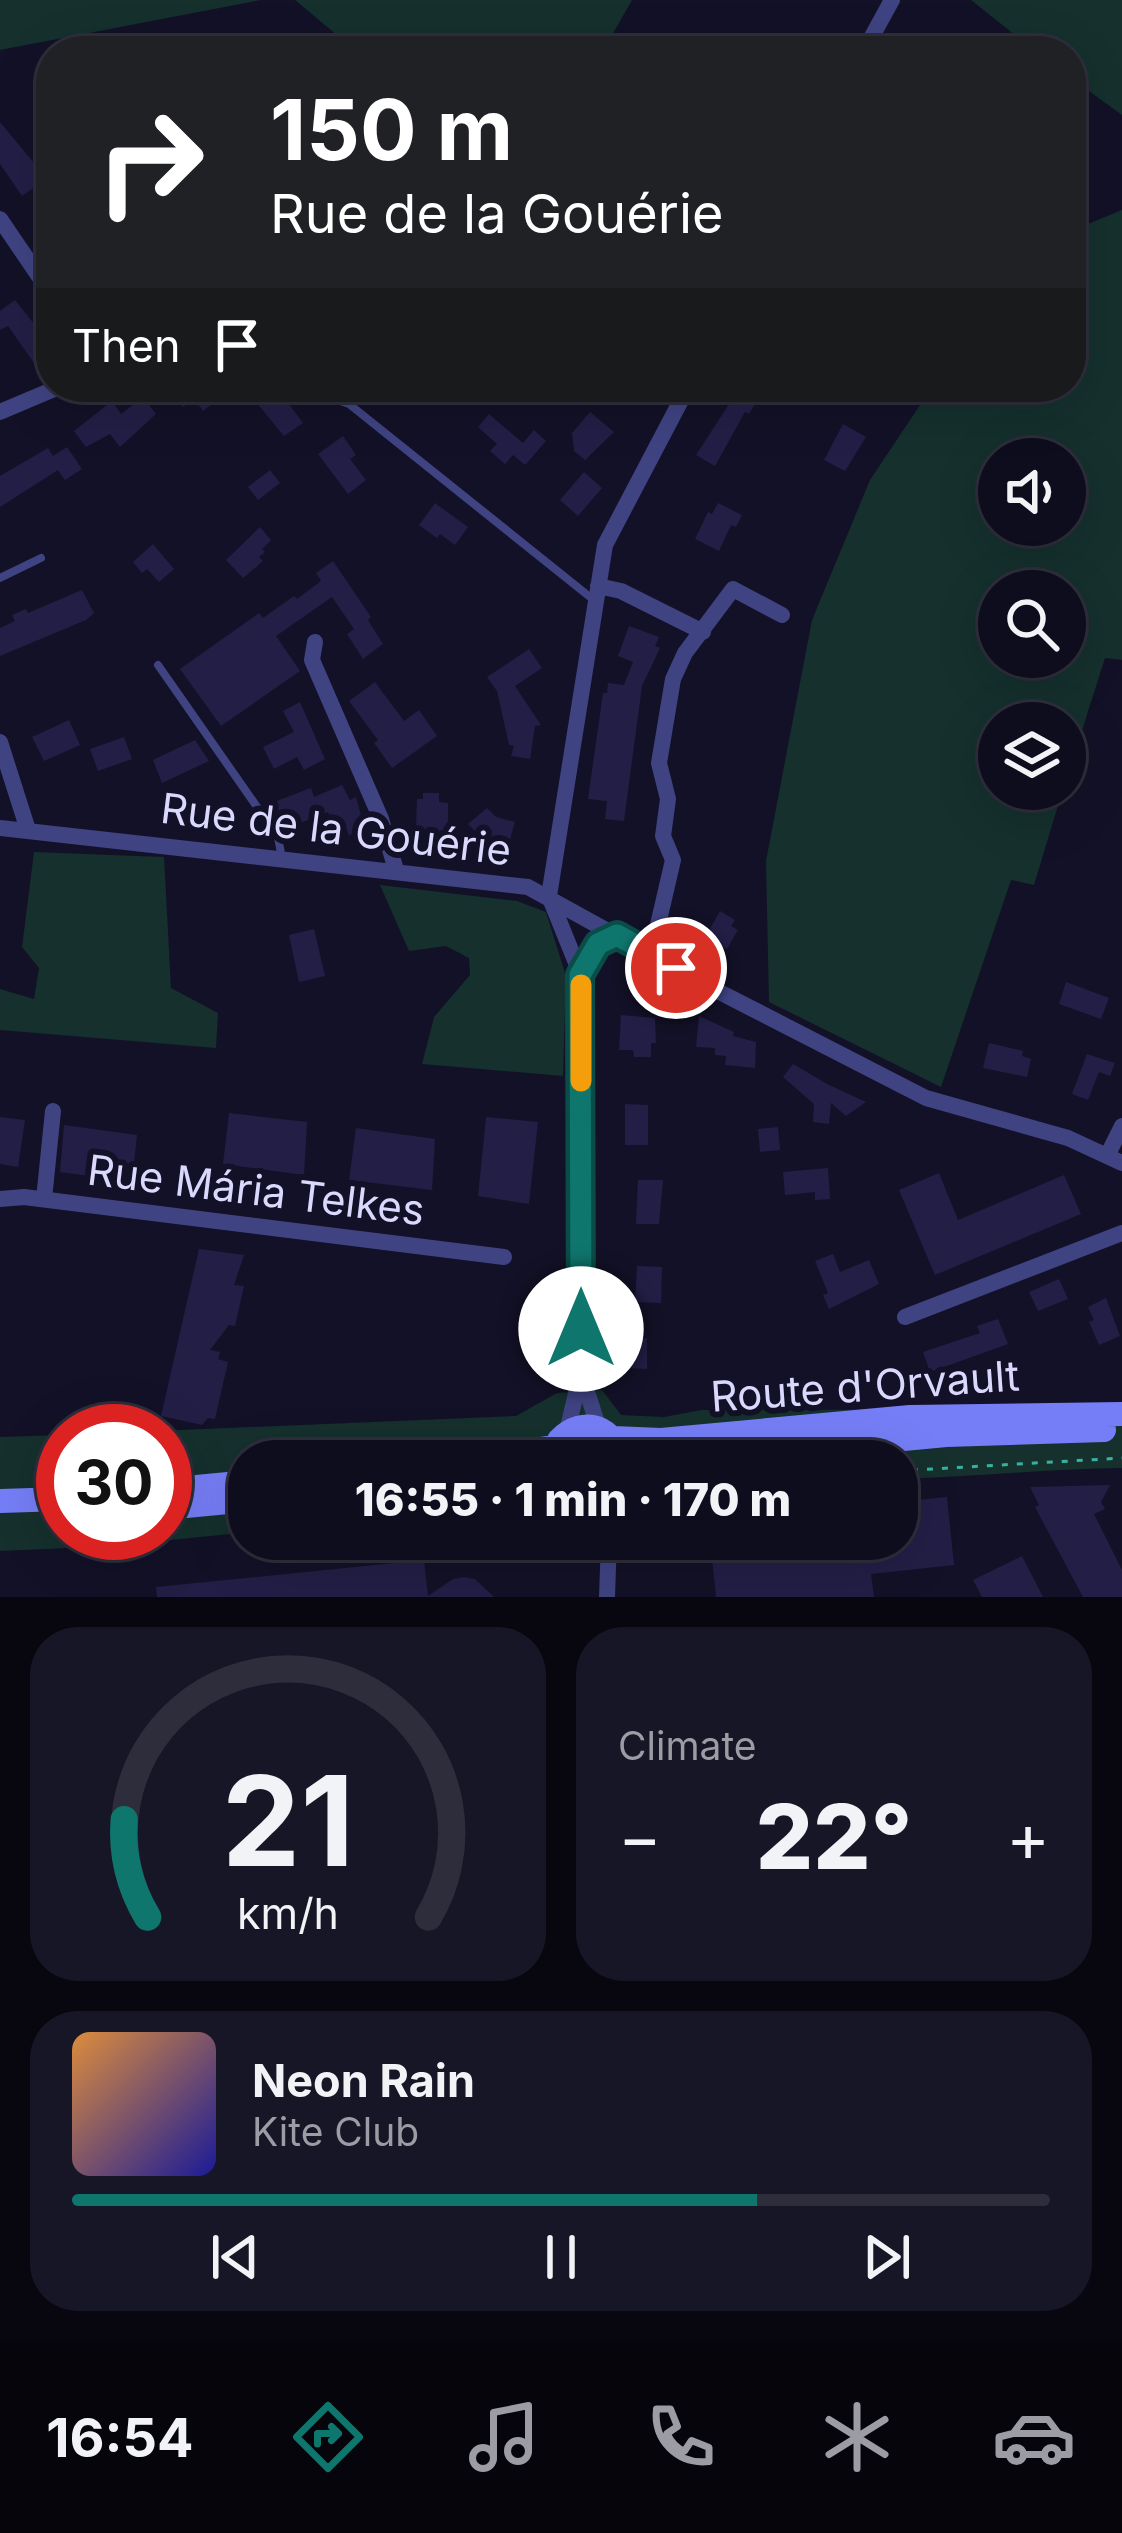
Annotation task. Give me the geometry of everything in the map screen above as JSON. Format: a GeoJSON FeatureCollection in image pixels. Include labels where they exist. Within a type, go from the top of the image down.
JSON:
{"type":"FeatureCollection","features":[{"type":"Feature","properties":{"kind":"street"},"geometry":{"type":"LineString","coordinates":[[872,36],[892,0]]}},
{"type":"Feature","properties":{"kind":"street"},"geometry":{"type":"LineString","coordinates":[[0,219],[36,274]]}},
{"type":"Feature","properties":{"kind":"street"},"geometry":{"type":"LineString","coordinates":[[0,412],[36,397]]}},
{"type":"Feature","properties":{"kind":"street"},"geometry":{"type":"LineString","coordinates":[[561,1440],[581,1373],[580,975],[550,896],[605,545],[680,402]]}},
{"type":"Feature","properties":{"kind":"street"},"geometry":{"type":"LineString","coordinates":[[651,955],[674,860],[663,836],[668,799],[659,763],[673,679],[686,653],[733,589],[782,616]]}},
{"type":"Feature","properties":{"kind":"street"},"geometry":{"type":"LineString","coordinates":[[597,594],[621,591],[703,632]]}},
{"type":"Feature","properties":{"kind":"street"},"geometry":{"type":"LineString","coordinates":[[315,642],[312,660],[381,819],[396,870]]}},
{"type":"Feature","properties":{"kind":"street"},"geometry":{"type":"LineString","coordinates":[[0,742],[28,830]]}},
{"type":"Feature","properties":{"kind":"street","name":"Rue de la Gouérie"},"geometry":{"type":"LineString","coordinates":[[0,828],[528,887],[926,1098],[1068,1138],[1115,1158],[1122,1126]]}},
{"type":"Feature","properties":{"kind":"street"},"geometry":{"type":"LineString","coordinates":[[580,975],[598,944],[617,935]]}},
{"type":"Feature","properties":{"kind":"street"},"geometry":{"type":"LineString","coordinates":[[44,1199],[53,1111]]}},
{"type":"Feature","properties":{"kind":"street","name":"Rue Mária Telkes"},"geometry":{"type":"LineString","coordinates":[[0,1199],[44,1199],[504,1257]]}},
{"type":"Feature","properties":{"kind":"street"},"geometry":{"type":"LineString","coordinates":[[905,1317],[1122,1233]]}},
{"type":"Feature","properties":{"kind":"street"},"geometry":{"type":"LineString","coordinates":[[581,1373],[609,1440]]}},
{"type":"Feature","properties":{"kind":"street","name":"Route d'Orvault"},"geometry":{"type":"LineString","coordinates":[[661,1440],[910,1418],[1122,1414]]}},
{"type":"Feature","properties":{"kind":"street","name":"Route d'Orvault"},"geometry":{"type":"LineString","coordinates":[[566,1440],[582,1425],[607,1440]]}},
{"type":"Feature","properties":{"kind":"street","name":"Route d'Orvault"},"geometry":{"type":"LineString","coordinates":[[902,1440],[1122,1430]]}},
{"type":"Feature","properties":{"kind":"street"},"geometry":{"type":"LineString","coordinates":[[192,1487],[228,1484]]}},
{"type":"Feature","properties":{"kind":"street"},"geometry":{"type":"LineString","coordinates":[[0,1501],[36,1500]]}},
{"type":"Feature","properties":{"kind":"street"},"geometry":{"type":"LineString","coordinates":[[192,1505],[228,1502]]}},
{"type":"Feature","properties":{"kind":"street"},"geometry":{"type":"LineString","coordinates":[[0,1514],[36,1515]]}},
{"type":"Feature","properties":{"kind":"street"},"geometry":{"type":"LineString","coordinates":[[602,1560],[606,1577]]}},
{"type":"Feature","properties":{"kind":"street"},"geometry":{"type":"LineString","coordinates":[[607,1560],[607,1597]]}},
{"type":"Feature","properties":{"kind":"lane"},"geometry":{"type":"LineString","coordinates":[[342,402],[597,594]]}},
{"type":"Feature","properties":{"kind":"lane"},"geometry":{"type":"LineString","coordinates":[[0,578],[41,558]]}},
{"type":"Feature","properties":{"kind":"lane"},"geometry":{"type":"LineString","coordinates":[[158,665],[278,837],[282,859]]}},
{"type":"Feature","properties":{"kind":"path"},"geometry":{"type":"LineString","coordinates":[[918,1470],[1122,1458]]}},
{"type":"Feature","properties":{"kind":"green space"},"geometry":{"type":"Polygon","coordinates":[[[0,0],[261,0],[73,36],[36,36],[36,43],[0,50],[0,0]]]}},
{"type":"Feature","properties":{"kind":"green space"},"geometry":{"type":"Polygon","coordinates":[[[295,0],[632,0],[612,36],[338,36],[295,0]]]}},
{"type":"Feature","properties":{"kind":"green space"},"geometry":{"type":"Polygon","coordinates":[[[971,0],[1122,0],[1122,115],[1086,89],[1086,36],[1016,36],[971,0]]]}},
{"type":"Feature","properties":{"kind":"green space"},"geometry":{"type":"Polygon","coordinates":[[[1122,210],[1122,660],[1105,658],[1086,718],[1086,702],[978,702],[978,810],[1057,810],[1034,885],[1011,880],[941,1087],[769,1002],[766,861],[812,620],[870,480],[922,402],[1086,402],[1086,225],[1122,210]]]}},
{"type":"Feature","properties":{"kind":"green space"},"geometry":{"type":"Polygon","coordinates":[[[34,852],[164,857],[171,988],[218,1013],[216,1048],[0,1030],[0,989],[34,999],[39,968],[22,947],[34,852]]]}},
{"type":"Feature","properties":{"kind":"green space"},"geometry":{"type":"Polygon","coordinates":[[[380,885],[517,901],[546,912],[566,976],[563,1076],[422,1064],[434,1017],[470,975],[469,958],[446,946],[409,951],[380,885]]]}},
{"type":"Feature","properties":{"kind":"green space"},"geometry":{"type":"Polygon","coordinates":[[[602,1390],[621,1415],[664,1417],[701,1410],[1122,1409],[1122,1468],[918,1478],[918,1440],[228,1440],[228,1534],[192,1538],[192,1430],[516,1416],[557,1393],[602,1390]]]}},
{"type":"Feature","properties":{"kind":"green space"},"geometry":{"type":"Polygon","coordinates":[[[36,1436],[36,1549],[0,1551],[0,1437],[36,1436]]]}},
{"type":"Feature","properties":{"kind":"building"},"geometry":{"type":"Polygon","coordinates":[[[0,122],[36,162],[36,186],[22,196],[0,164],[0,122]]]}},
{"type":"Feature","properties":{"kind":"building"},"geometry":{"type":"Polygon","coordinates":[[[15,300],[36,326],[36,366],[8,326],[0,330],[0,311],[15,300]]]}},
{"type":"Feature","properties":{"kind":"building"},"geometry":{"type":"Polygon","coordinates":[[[111,402],[121,414],[137,402],[147,402],[156,414],[120,447],[110,434],[86,447],[74,431],[111,402]]]}},
{"type":"Feature","properties":{"kind":"building"},"geometry":{"type":"Polygon","coordinates":[[[256,402],[287,402],[303,423],[284,436],[256,402]]]}},
{"type":"Feature","properties":{"kind":"building"},"geometry":{"type":"Polygon","coordinates":[[[730,402],[756,402],[749,414],[745,412],[715,466],[696,455],[730,402]]]}},
{"type":"Feature","properties":{"kind":"building"},"geometry":{"type":"Polygon","coordinates":[[[590,412],[614,432],[585,460],[574,451],[572,433],[590,412]]]}},
{"type":"Feature","properties":{"kind":"building"},"geometry":{"type":"Polygon","coordinates":[[[489,414],[523,443],[534,430],[546,441],[525,465],[513,455],[505,464],[490,451],[497,444],[478,427],[489,414]]]}},
{"type":"Feature","properties":{"kind":"building"},"geometry":{"type":"Polygon","coordinates":[[[843,424],[866,437],[845,471],[824,460],[843,424]]]}},
{"type":"Feature","properties":{"kind":"building"},"geometry":{"type":"Polygon","coordinates":[[[343,436],[356,455],[350,459],[366,480],[348,494],[318,454],[343,436]]]}},
{"type":"Feature","properties":{"kind":"building"},"geometry":{"type":"Polygon","coordinates":[[[67,447],[82,469],[65,480],[58,470],[0,507],[0,476],[48,448],[53,456],[67,447]]]}},
{"type":"Feature","properties":{"kind":"building"},"geometry":{"type":"Polygon","coordinates":[[[270,470],[280,483],[258,500],[248,487],[270,470]]]}},
{"type":"Feature","properties":{"kind":"building"},"geometry":{"type":"Polygon","coordinates":[[[584,472],[602,488],[578,516],[560,500],[584,472]]]}},
{"type":"Feature","properties":{"kind":"building"},"geometry":{"type":"Polygon","coordinates":[[[435,503],[468,527],[455,545],[419,525],[435,503]]]}},
{"type":"Feature","properties":{"kind":"building"},"geometry":{"type":"Polygon","coordinates":[[[718,503],[742,515],[736,527],[731,525],[719,551],[695,539],[718,503]]]}},
{"type":"Feature","properties":{"kind":"building"},"geometry":{"type":"Polygon","coordinates":[[[260,527],[271,540],[262,549],[265,552],[259,557],[263,561],[243,578],[226,560],[260,527]]]}},
{"type":"Feature","properties":{"kind":"building"},"geometry":{"type":"Polygon","coordinates":[[[153,544],[174,569],[159,582],[133,562],[153,544]]]}},
{"type":"Feature","properties":{"kind":"building"},"geometry":{"type":"Polygon","coordinates":[[[333,561],[371,617],[368,620],[383,644],[363,659],[347,634],[354,629],[332,597],[276,636],[300,671],[221,726],[180,669],[259,613],[263,618],[294,596],[297,599],[321,581],[316,573],[333,561]]]}},
{"type":"Feature","properties":{"kind":"building"},"geometry":{"type":"Polygon","coordinates":[[[82,590],[94,613],[86,620],[0,656],[0,628],[15,621],[12,615],[82,590]]]}},
{"type":"Feature","properties":{"kind":"building"},"geometry":{"type":"Polygon","coordinates":[[[629,626],[659,637],[655,646],[660,648],[642,686],[624,821],[605,819],[607,801],[588,799],[603,693],[608,683],[624,685],[633,662],[618,656],[629,626]]]}},
{"type":"Feature","properties":{"kind":"building"},"geometry":{"type":"Polygon","coordinates":[[[529,649],[542,668],[515,686],[541,725],[535,726],[530,759],[511,756],[514,746],[509,745],[497,691],[487,677],[529,649]]]}},
{"type":"Feature","properties":{"kind":"building"},"geometry":{"type":"Polygon","coordinates":[[[375,682],[404,721],[419,710],[437,736],[392,768],[349,701],[375,682]]]}},
{"type":"Feature","properties":{"kind":"building"},"geometry":{"type":"Polygon","coordinates":[[[300,702],[325,759],[304,770],[297,757],[274,769],[263,747],[294,732],[283,711],[300,702]]]}},
{"type":"Feature","properties":{"kind":"building"},"geometry":{"type":"Polygon","coordinates":[[[69,720],[80,745],[44,761],[32,737],[69,720]]]}},
{"type":"Feature","properties":{"kind":"building"},"geometry":{"type":"Polygon","coordinates":[[[124,737],[132,759],[98,771],[90,749],[124,737]]]}},
{"type":"Feature","properties":{"kind":"building"},"geometry":{"type":"Polygon","coordinates":[[[195,740],[209,761],[162,783],[153,760],[195,740]]]}},
{"type":"Feature","properties":{"kind":"building"},"geometry":{"type":"Polygon","coordinates":[[[342,785],[350,800],[356,797],[365,830],[349,835],[345,826],[336,831],[328,812],[285,829],[274,802],[311,788],[314,797],[342,785]]]}},
{"type":"Feature","properties":{"kind":"building"},"geometry":{"type":"Polygon","coordinates":[[[423,793],[439,793],[439,802],[448,803],[448,835],[423,835],[423,827],[416,827],[417,799],[423,799],[423,793]]]}},
{"type":"Feature","properties":{"kind":"building"},"geometry":{"type":"Polygon","coordinates":[[[487,808],[496,817],[515,822],[508,846],[483,839],[468,824],[487,808]]]}},
{"type":"Feature","properties":{"kind":"building"},"geometry":{"type":"Polygon","coordinates":[[[720,911],[735,920],[731,926],[738,930],[727,949],[721,946],[718,950],[703,941],[720,911]]]}},
{"type":"Feature","properties":{"kind":"building"},"geometry":{"type":"Polygon","coordinates":[[[314,929],[325,976],[299,982],[289,935],[314,929]]]}},
{"type":"Feature","properties":{"kind":"building"},"geometry":{"type":"Polygon","coordinates":[[[1066,982],[1109,998],[1101,1019],[1059,1004],[1066,982]]]}},
{"type":"Feature","properties":{"kind":"building"},"geometry":{"type":"Polygon","coordinates":[[[621,1015],[655,1018],[651,1057],[634,1057],[633,1050],[619,1050],[621,1015]]]}},
{"type":"Feature","properties":{"kind":"building"},"geometry":{"type":"Polygon","coordinates":[[[699,1016],[734,1032],[733,1036],[756,1042],[755,1068],[725,1065],[726,1056],[715,1055],[715,1048],[696,1047],[699,1016]]]}},
{"type":"Feature","properties":{"kind":"building"},"geometry":{"type":"Polygon","coordinates":[[[989,1043],[1023,1051],[1022,1056],[1031,1059],[1027,1077],[983,1068],[989,1043]]]}},
{"type":"Feature","properties":{"kind":"building"},"geometry":{"type":"Polygon","coordinates":[[[1087,1054],[1115,1063],[1110,1076],[1099,1072],[1088,1100],[1072,1094],[1087,1054]]]}},
{"type":"Feature","properties":{"kind":"building"},"geometry":{"type":"Polygon","coordinates":[[[793,1064],[866,1102],[846,1116],[831,1103],[829,1124],[813,1122],[814,1104],[783,1077],[793,1064]]]}},
{"type":"Feature","properties":{"kind":"building"},"geometry":{"type":"Polygon","coordinates":[[[625,1104],[648,1105],[648,1145],[625,1145],[625,1104]]]}},
{"type":"Feature","properties":{"kind":"building"},"geometry":{"type":"Polygon","coordinates":[[[229,1113],[307,1122],[304,1175],[223,1164],[229,1113]]]}},
{"type":"Feature","properties":{"kind":"building"},"geometry":{"type":"Polygon","coordinates":[[[0,1117],[25,1120],[18,1167],[0,1164],[0,1117]]]}},
{"type":"Feature","properties":{"kind":"building"},"geometry":{"type":"Polygon","coordinates":[[[486,1117],[538,1122],[529,1204],[478,1196],[486,1117]]]}},
{"type":"Feature","properties":{"kind":"building"},"geometry":{"type":"Polygon","coordinates":[[[64,1125],[137,1135],[132,1182],[60,1172],[64,1125]]]}},
{"type":"Feature","properties":{"kind":"building"},"geometry":{"type":"Polygon","coordinates":[[[778,1127],[780,1150],[760,1152],[758,1129],[778,1127]]]}},
{"type":"Feature","properties":{"kind":"building"},"geometry":{"type":"Polygon","coordinates":[[[356,1128],[435,1139],[432,1190],[349,1180],[356,1128]]]}},
{"type":"Feature","properties":{"kind":"building"},"geometry":{"type":"Polygon","coordinates":[[[828,1168],[830,1199],[815,1200],[815,1192],[785,1195],[783,1172],[828,1168]]]}},
{"type":"Feature","properties":{"kind":"building"},"geometry":{"type":"Polygon","coordinates":[[[939,1173],[958,1220],[1064,1175],[1081,1214],[935,1275],[899,1190],[939,1173]]]}},
{"type":"Feature","properties":{"kind":"building"},"geometry":{"type":"Polygon","coordinates":[[[638,1180],[663,1180],[659,1224],[636,1224],[638,1180]]]}},
{"type":"Feature","properties":{"kind":"building"},"geometry":{"type":"Polygon","coordinates":[[[199,1249],[244,1255],[234,1285],[244,1286],[235,1326],[229,1325],[210,1350],[220,1352],[218,1359],[228,1362],[215,1419],[208,1418],[202,1425],[192,1423],[192,1404],[164,1404],[199,1249]]]}},
{"type":"Feature","properties":{"kind":"building"},"geometry":{"type":"Polygon","coordinates":[[[833,1254],[840,1272],[869,1260],[879,1284],[829,1309],[815,1261],[833,1254]]]}},
{"type":"Feature","properties":{"kind":"building"},"geometry":{"type":"Polygon","coordinates":[[[637,1266],[662,1267],[661,1303],[635,1302],[637,1266]]]}},
{"type":"Feature","properties":{"kind":"building"},"geometry":{"type":"Polygon","coordinates":[[[1059,1279],[1068,1299],[1038,1311],[1029,1292],[1059,1279]]]}},
{"type":"Feature","properties":{"kind":"building"},"geometry":{"type":"Polygon","coordinates":[[[1106,1298],[1120,1336],[1099,1345],[1088,1307],[1106,1298]]]}},
{"type":"Feature","properties":{"kind":"building"},"geometry":{"type":"Polygon","coordinates":[[[998,1319],[1008,1344],[930,1372],[923,1352],[980,1333],[977,1326],[998,1319]]]}},
{"type":"Feature","properties":{"kind":"building"},"geometry":{"type":"Polygon","coordinates":[[[625,1337],[647,1338],[647,1369],[625,1368],[625,1337]]]}},
{"type":"Feature","properties":{"kind":"building"},"geometry":{"type":"Polygon","coordinates":[[[1110,1485],[1101,1502],[1105,1509],[1094,1514],[1122,1570],[1122,1597],[1083,1597],[1035,1507],[1039,1505],[1030,1487],[1110,1485]]]}},
{"type":"Feature","properties":{"kind":"building"},"geometry":{"type":"Polygon","coordinates":[[[947,1497],[954,1565],[871,1574],[874,1597],[716,1597],[712,1560],[918,1560],[918,1500],[947,1497]]]}},
{"type":"Feature","properties":{"kind":"building"},"geometry":{"type":"Polygon","coordinates":[[[1022,1556],[1043,1597],[982,1597],[973,1580],[1022,1556]]]}},
{"type":"Feature","properties":{"kind":"building"},"geometry":{"type":"Polygon","coordinates":[[[424,1560],[428,1596],[464,1577],[475,1579],[494,1597],[157,1597],[156,1587],[424,1560]]]}},
{"type":"Feature","properties":{"kind":"slow traffic"},"geometry":{"type":"LineString","coordinates":[[581,985],[581,1081]]}},
{"type":"Feature","properties":{"kind":"route"},"geometry":{"type":"LineString","coordinates":[[581,1329],[580,975],[598,944],[617,935],[676,968]]}}]}
